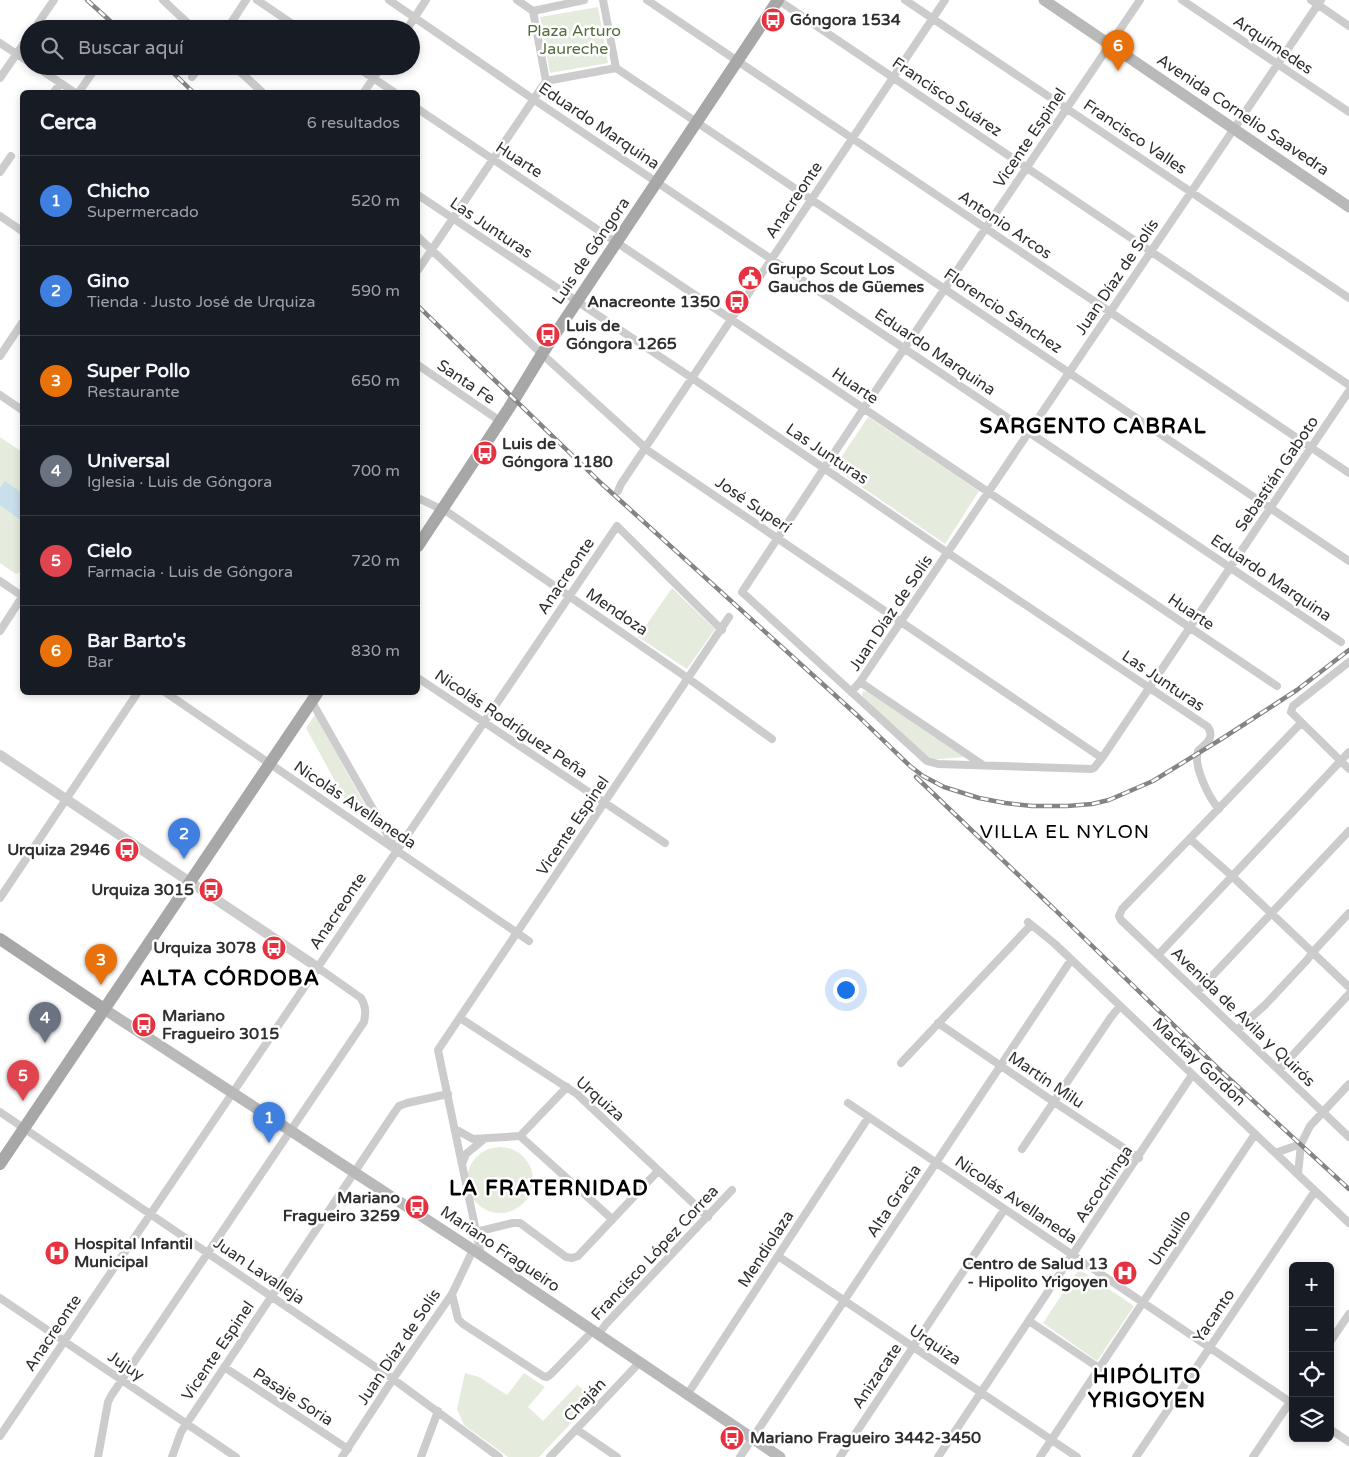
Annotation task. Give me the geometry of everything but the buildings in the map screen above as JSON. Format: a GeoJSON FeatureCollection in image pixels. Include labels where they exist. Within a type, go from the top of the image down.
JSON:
{"type":"FeatureCollection","features":[{"type":"Feature","properties":{"kind":"main road","name":"Luis de Góngora"},"geometry":{"type":"LineString","coordinates":[[420,543],[500,422],[542,354],[778,0]]}},
{"type":"Feature","properties":{"kind":"main road","name":"Avenida Cornelio Saavedra"},"geometry":{"type":"LineString","coordinates":[[1044,0],[1349,207]]}},
{"type":"Feature","properties":{"kind":"main road"},"geometry":{"type":"LineString","coordinates":[[0,1164],[315,697]]}},
{"type":"Feature","properties":{"kind":"main road","name":"Mariano Fragueiro"},"geometry":{"type":"LineString","coordinates":[[0,939],[477,1253],[593,1335],[640,1362],[780,1457]]}},
{"type":"Feature","properties":{"kind":"street"},"geometry":{"type":"LineString","coordinates":[[40,20],[54,0]]}},
{"type":"Feature","properties":{"kind":"street"},"geometry":{"type":"LineString","coordinates":[[163,0],[184,20]]}},
{"type":"Feature","properties":{"kind":"street"},"geometry":{"type":"LineString","coordinates":[[233,20],[246,0]]}},
{"type":"Feature","properties":{"kind":"street"},"geometry":{"type":"LineString","coordinates":[[257,0],[287,20]]}},
{"type":"Feature","properties":{"kind":"street","name":"Eduardo Marquina"},"geometry":{"type":"LineString","coordinates":[[389,0],[419,20]]}},
{"type":"Feature","properties":{"kind":"street"},"geometry":{"type":"LineString","coordinates":[[413,20],[426,0]]}},
{"type":"Feature","properties":{"kind":"street"},"geometry":{"type":"LineString","coordinates":[[517,0],[533,11],[546,81]]}},
{"type":"Feature","properties":{"kind":"street"},"geometry":{"type":"LineString","coordinates":[[533,11],[584,0]]}},
{"type":"Feature","properties":{"kind":"street"},"geometry":{"type":"LineString","coordinates":[[420,267],[546,81],[616,68],[603,0]]}},
{"type":"Feature","properties":{"kind":"street","name":"Antonio Arcos"},"geometry":{"type":"LineString","coordinates":[[647,0],[1349,472]]}},
{"type":"Feature","properties":{"kind":"street","name":"Francisco Suárez"},"geometry":{"type":"LineString","coordinates":[[778,0],[1349,386]]}},
{"type":"Feature","properties":{"kind":"street","name":"Francisco Valles"},"geometry":{"type":"LineString","coordinates":[[905,0],[1349,298]]}},
{"type":"Feature","properties":{"kind":"street","name":"Anacreonte"},"geometry":{"type":"LineString","coordinates":[[618,492],[621,484],[945,0]]}},
{"type":"Feature","properties":{"kind":"street","name":"Vicente Espinel"},"geometry":{"type":"LineString","coordinates":[[851,692],[742,592],[1140,0]]}},
{"type":"Feature","properties":{"kind":"street","name":"Arquímedes"},"geometry":{"type":"LineString","coordinates":[[1182,0],[1349,112]]}},
{"type":"Feature","properties":{"kind":"street"},"geometry":{"type":"LineString","coordinates":[[1316,2],[1349,26]]}},
{"type":"Feature","properties":{"kind":"street","name":"Juan Díaz de Solís"},"geometry":{"type":"LineString","coordinates":[[851,692],[860,682],[948,553],[1278,64],[1316,2]]}},
{"type":"Feature","properties":{"kind":"street","name":"Eduardo Marquina"},"geometry":{"type":"LineString","coordinates":[[420,20],[771,260],[1341,642]]}},
{"type":"Feature","properties":{"kind":"street"},"geometry":{"type":"LineString","coordinates":[[0,43],[20,56]]}},
{"type":"Feature","properties":{"kind":"street"},"geometry":{"type":"LineString","coordinates":[[0,78],[20,48]]}},
{"type":"Feature","properties":{"kind":"street","name":"Florencio Sánchez"},"geometry":{"type":"LineString","coordinates":[[616,68],[946,288],[1349,561]]}},
{"type":"Feature","properties":{"kind":"street"},"geometry":{"type":"LineString","coordinates":[[47,75],[70,90]]}},
{"type":"Feature","properties":{"kind":"street"},"geometry":{"type":"LineString","coordinates":[[80,90],[91,75]]}},
{"type":"Feature","properties":{"kind":"street"},"geometry":{"type":"LineString","coordinates":[[244,75],[260,90]]}},
{"type":"Feature","properties":{"kind":"street"},"geometry":{"type":"LineString","coordinates":[[368,75],[391,90]]}},
{"type":"Feature","properties":{"kind":"street"},"geometry":{"type":"LineString","coordinates":[[365,90],[375,75]]}},
{"type":"Feature","properties":{"kind":"street"},"geometry":{"type":"LineString","coordinates":[[56,90],[60,84]]}},
{"type":"Feature","properties":{"kind":"street","name":"Huarte"},"geometry":{"type":"LineString","coordinates":[[420,110],[1277,686]]}},
{"type":"Feature","properties":{"kind":"street"},"geometry":{"type":"LineString","coordinates":[[0,172],[11,156]]}},
{"type":"Feature","properties":{"kind":"street","name":"Las Junturas"},"geometry":{"type":"LineString","coordinates":[[420,196],[1208,727],[1211,737],[1198,751],[1197,759],[1208,793],[1219,809]]}},
{"type":"Feature","properties":{"kind":"street"},"geometry":{"type":"LineString","coordinates":[[0,216],[20,230]]}},
{"type":"Feature","properties":{"kind":"street","name":"José Superí"},"geometry":{"type":"LineString","coordinates":[[420,239],[645,448],[1102,758]]}},
{"type":"Feature","properties":{"kind":"street"},"geometry":{"type":"LineString","coordinates":[[0,356],[20,327]]}},
{"type":"Feature","properties":{"kind":"street","name":"Santa Fe"},"geometry":{"type":"LineString","coordinates":[[420,366],[500,422]]}},
{"type":"Feature","properties":{"kind":"street","name":"Sebastián Gaboto"},"geometry":{"type":"LineString","coordinates":[[984,765],[1094,768],[1190,629],[1349,391]]}},
{"type":"Feature","properties":{"kind":"street"},"geometry":{"type":"LineString","coordinates":[[0,395],[20,409]]}},
{"type":"Feature","properties":{"kind":"street","name":"Mendoza"},"geometry":{"type":"LineString","coordinates":[[420,499],[449,513],[689,679],[772,739]]}},
{"type":"Feature","properties":{"kind":"street","name":"Anacreonte"},"geometry":{"type":"LineString","coordinates":[[0,1436],[616,526],[722,630]]}},
{"type":"Feature","properties":{"kind":"street"},"geometry":{"type":"LineString","coordinates":[[0,581],[20,596]]}},
{"type":"Feature","properties":{"kind":"street"},"geometry":{"type":"LineString","coordinates":[[0,630],[20,600]]}},
{"type":"Feature","properties":{"kind":"street","name":"Vicente Espinel"},"geometry":{"type":"LineString","coordinates":[[172,1457],[186,1424],[399,1106],[448,1094],[438,1050],[730,617]]}},
{"type":"Feature","properties":{"kind":"street"},"geometry":{"type":"LineString","coordinates":[[1349,662],[1293,706],[1290,712],[1349,769]]}},
{"type":"Feature","properties":{"kind":"street","name":"Nicolás Rodríguez Peña"},"geometry":{"type":"LineString","coordinates":[[420,679],[664,844]]}},
{"type":"Feature","properties":{"kind":"street"},"geometry":{"type":"LineString","coordinates":[[860,682],[984,765]]}},
{"type":"Feature","properties":{"kind":"street"},"geometry":{"type":"LineString","coordinates":[[851,692],[927,761],[938,764],[984,765]]}},
{"type":"Feature","properties":{"kind":"street"},"geometry":{"type":"LineString","coordinates":[[0,898],[136,695]]}},
{"type":"Feature","properties":{"kind":"street","name":"Nicolás Avellaneda"},"geometry":{"type":"LineString","coordinates":[[169,695],[529,941]]}},
{"type":"Feature","properties":{"kind":"street"},"geometry":{"type":"LineString","coordinates":[[315,697],[396,850]]}},
{"type":"Feature","properties":{"kind":"street"},"geometry":{"type":"LineString","coordinates":[[1301,723],[1190,839],[1232,876],[1349,987]]}},
{"type":"Feature","properties":{"kind":"street"},"geometry":{"type":"LineString","coordinates":[[1158,955],[1349,752]]}},
{"type":"Feature","properties":{"kind":"street"},"geometry":{"type":"LineString","coordinates":[[0,755],[317,967],[361,998],[365,1005],[364,1022],[121,1380],[108,1402],[98,1457]]}},
{"type":"Feature","properties":{"kind":"street"},"geometry":{"type":"LineString","coordinates":[[1197,992],[1349,831]]}},
{"type":"Feature","properties":{"kind":"street","name":"Avenida de Avila y Quirós"},"geometry":{"type":"LineString","coordinates":[[1190,839],[1122,909],[1119,916],[1121,920],[1349,1137]]}},
{"type":"Feature","properties":{"kind":"street"},"geometry":{"type":"LineString","coordinates":[[1237,1030],[1265,1005],[1349,913]]}},
{"type":"Feature","properties":{"kind":"street","name":"Mackay Gordon"},"geometry":{"type":"LineString","coordinates":[[938,1023],[1029,924],[1055,944],[1349,1223]]}},
{"type":"Feature","properties":{"kind":"street","name":"Alta Gracia"},"geometry":{"type":"LineString","coordinates":[[740,1457],[1071,960]]}},
{"type":"Feature","properties":{"kind":"street"},"geometry":{"type":"LineString","coordinates":[[1279,1070],[1349,994]]}},
{"type":"Feature","properties":{"kind":"street"},"geometry":{"type":"LineString","coordinates":[[1022,1149],[1110,1017],[1120,1006]]}},
{"type":"Feature","properties":{"kind":"street","name":"Urquiza"},"geometry":{"type":"LineString","coordinates":[[460,1018],[577,1094],[708,1216]]}},
{"type":"Feature","properties":{"kind":"street"},"geometry":{"type":"LineString","coordinates":[[901,1063],[938,1023]]}},
{"type":"Feature","properties":{"kind":"street","name":"Martín Milu"},"geometry":{"type":"LineString","coordinates":[[938,1023],[1139,1158]]}},
{"type":"Feature","properties":{"kind":"street","name":"Ascochinga"},"geometry":{"type":"LineString","coordinates":[[938,1457],[1139,1158],[1192,1075]]}},
{"type":"Feature","properties":{"kind":"street"},"geometry":{"type":"LineString","coordinates":[[1298,1174],[1301,1144],[1310,1126],[1349,1084]]}},
{"type":"Feature","properties":{"kind":"street"},"geometry":{"type":"LineString","coordinates":[[455,1129],[474,1139],[483,1140],[520,1136],[567,1087]]}},
{"type":"Feature","properties":{"kind":"street"},"geometry":{"type":"LineString","coordinates":[[448,1094],[476,1232],[477,1253]]}},
{"type":"Feature","properties":{"kind":"street","name":"Nicolás Avellaneda"},"geometry":{"type":"LineString","coordinates":[[848,1104],[1143,1304],[1289,1399]]}},
{"type":"Feature","properties":{"kind":"street","name":"Juan Lavalleja"},"geometry":{"type":"LineString","coordinates":[[0,1112],[393,1379],[499,1457]]}},
{"type":"Feature","properties":{"kind":"street","name":"Mendiolaza"},"geometry":{"type":"LineString","coordinates":[[687,1394],[868,1118]]}},
{"type":"Feature","properties":{"kind":"street","name":"Unquillo"},"geometry":{"type":"LineString","coordinates":[[1040,1457],[1255,1134]]}},
{"type":"Feature","properties":{"kind":"street"},"geometry":{"type":"LineString","coordinates":[[520,1136],[612,1219]]}},
{"type":"Feature","properties":{"kind":"street"},"geometry":{"type":"LineString","coordinates":[[462,1164],[466,1154],[483,1140]]}},
{"type":"Feature","properties":{"kind":"street"},"geometry":{"type":"LineString","coordinates":[[1275,1153],[1301,1144]]}},
{"type":"Feature","properties":{"kind":"street"},"geometry":{"type":"LineString","coordinates":[[476,1232],[520,1223],[566,1257],[578,1256],[658,1171]]}},
{"type":"Feature","properties":{"kind":"street","name":"Francisco López Correa"},"geometry":{"type":"LineString","coordinates":[[452,1294],[458,1319],[463,1324],[547,1377],[606,1324],[732,1190]]}},
{"type":"Feature","properties":{"kind":"street","name":"Yacanto"},"geometry":{"type":"LineString","coordinates":[[1136,1457],[1315,1191]]}},
{"type":"Feature","properties":{"kind":"street","name":"Anizacate"},"geometry":{"type":"LineString","coordinates":[[840,1457],[1004,1210]]}},
{"type":"Feature","properties":{"kind":"street","name":"Juan Díaz de Solís"},"geometry":{"type":"LineString","coordinates":[[342,1457],[452,1294],[477,1253]]}},
{"type":"Feature","properties":{"kind":"street","name":"Urquiza"},"geometry":{"type":"LineString","coordinates":[[778,1256],[1077,1457]]}},
{"type":"Feature","properties":{"kind":"street","name":"Jujuy"},"geometry":{"type":"LineString","coordinates":[[0,1298],[236,1457]]}},
{"type":"Feature","properties":{"kind":"street"},"geometry":{"type":"LineString","coordinates":[[1334,1336],[1349,1314]]}},
{"type":"Feature","properties":{"kind":"street"},"geometry":{"type":"LineString","coordinates":[[1029,1322],[1099,1368]]}},
{"type":"Feature","properties":{"kind":"street","name":"Chaján"},"geometry":{"type":"LineString","coordinates":[[550,1457],[640,1362]]}},
{"type":"Feature","properties":{"kind":"street","name":"Pasaje Soria"},"geometry":{"type":"LineString","coordinates":[[224,1367],[348,1449]]}},
{"type":"Feature","properties":{"kind":"street"},"geometry":{"type":"LineString","coordinates":[[1253,1457],[1289,1405]]}},
{"type":"Feature","properties":{"kind":"street"},"geometry":{"type":"LineString","coordinates":[[420,1457],[438,1411]]}},
{"type":"Feature","properties":{"kind":"street"},"geometry":{"type":"LineString","coordinates":[[576,1429],[617,1457]]}},
{"type":"Feature","properties":{"kind":"street"},"geometry":{"type":"LineString","coordinates":[[1334,1432],[1349,1442]]}},
{"type":"Feature","properties":{"kind":"green space","name":"Plaza Arturo Jaureche"},"geometry":{"type":"Polygon","coordinates":[[[598,7],[608,63],[550,73],[540,17],[598,7]]]}},
{"type":"Feature","properties":{"kind":"green space"},"geometry":{"type":"Polygon","coordinates":[[[868,417],[979,491],[945,544],[834,468],[868,417]]]}},
{"type":"Feature","properties":{"kind":"green space"},"geometry":{"type":"Polygon","coordinates":[[[0,437],[20,451],[20,572],[16,574],[0,563],[0,437]]]}},
{"type":"Feature","properties":{"kind":"green space"},"geometry":{"type":"Polygon","coordinates":[[[672,588],[715,629],[687,669],[638,637],[672,588]]]}},
{"type":"Feature","properties":{"kind":"green space"},"geometry":{"type":"Polygon","coordinates":[[[863,691],[868,692],[966,757],[927,760],[862,696],[863,691]]]}},
{"type":"Feature","properties":{"kind":"green space"},"geometry":{"type":"Polygon","coordinates":[[[315,715],[375,823],[347,803],[306,728],[315,715]]]}},
{"type":"Feature","properties":{"kind":"green space"},"geometry":{"type":"Polygon","coordinates":[[[493,1147],[507,1147],[519,1152],[528,1161],[533,1173],[531,1193],[524,1204],[507,1213],[493,1213],[481,1208],[472,1199],[467,1187],[467,1173],[472,1161],[481,1152],[493,1147]]]}},
{"type":"Feature","properties":{"kind":"green space"},"geometry":{"type":"Polygon","coordinates":[[[1079,1269],[1134,1306],[1097,1361],[1043,1323],[1079,1269]]]}},
{"type":"Feature","properties":{"kind":"green space"},"geometry":{"type":"Polygon","coordinates":[[[465,1373],[479,1377],[507,1395],[524,1373],[545,1387],[528,1407],[543,1421],[577,1385],[595,1398],[539,1457],[508,1457],[464,1425],[457,1409],[465,1373]]]}},
{"type":"Feature","properties":{"kind":"water"},"geometry":{"type":"Polygon","coordinates":[[[5,481],[20,492],[20,520],[0,505],[0,488],[5,481]]]}},
{"type":"Feature","properties":{"kind":"railway"},"geometry":{"type":"LineString","coordinates":[[87,0],[109,20]]}},
{"type":"Feature","properties":{"kind":"railway"},"geometry":{"type":"LineString","coordinates":[[175,75],[191,90]]}},
{"type":"Feature","properties":{"kind":"railway"},"geometry":{"type":"LineString","coordinates":[[420,308],[602,484],[858,716],[910,766],[923,776],[944,787],[979,798],[1032,806],[1067,806],[1092,804],[1109,800],[1153,781],[1223,738],[1297,690],[1349,650]]}},
{"type":"Feature","properties":{"kind":"railway"},"geometry":{"type":"LineString","coordinates":[[916,777],[1053,908]]}},
{"type":"Feature","properties":{"kind":"railway"},"geometry":{"type":"LineString","coordinates":[[1050,905],[1222,1072],[1349,1189]]}},
{"type":"Feature","properties":{"kind":"place","name":"Góngora 1534"},"geometry":{"type":"Point","coordinates":[773,20]}},
{"type":"Feature","properties":{"kind":"place","name":"Bar Barto's"},"geometry":{"type":"Point","coordinates":[1118,71]}},
{"type":"Feature","properties":{"kind":"place","name":"Grupo Scout Los Gauchos de Güemes"},"geometry":{"type":"Point","coordinates":[750,278]}},
{"type":"Feature","properties":{"kind":"place","name":"Anacreonte 1350"},"geometry":{"type":"Point","coordinates":[737,302]}},
{"type":"Feature","properties":{"kind":"place","name":"Luis de Góngora 1265"},"geometry":{"type":"Point","coordinates":[548,335]}},
{"type":"Feature","properties":{"kind":"place","name":"Luis de Góngora 1180"},"geometry":{"type":"Point","coordinates":[485,453]}},
{"type":"Feature","properties":{"kind":"place","name":"Urquiza 2946"},"geometry":{"type":"Point","coordinates":[127,850]}},
{"type":"Feature","properties":{"kind":"place","name":"Gino"},"geometry":{"type":"Point","coordinates":[184,859]}},
{"type":"Feature","properties":{"kind":"place","name":"Urquiza 3015"},"geometry":{"type":"Point","coordinates":[211,890]}},
{"type":"Feature","properties":{"kind":"place","name":"Urquiza 3078"},"geometry":{"type":"Point","coordinates":[274,948]}},
{"type":"Feature","properties":{"kind":"place","name":"Super Pollo"},"geometry":{"type":"Point","coordinates":[101,985]}},
{"type":"Feature","properties":{"kind":"place","name":"Mariano Fragueiro 3015"},"geometry":{"type":"Point","coordinates":[144,1025]}},
{"type":"Feature","properties":{"kind":"place","name":"Universal"},"geometry":{"type":"Point","coordinates":[45,1043]}},
{"type":"Feature","properties":{"kind":"place","name":"Cielo"},"geometry":{"type":"Point","coordinates":[23,1101]}},
{"type":"Feature","properties":{"kind":"place","name":"Chicho"},"geometry":{"type":"Point","coordinates":[269,1143]}},
{"type":"Feature","properties":{"kind":"place","name":"Mariano Fragueiro 3259"},"geometry":{"type":"Point","coordinates":[417,1207]}},
{"type":"Feature","properties":{"kind":"place","name":"Hospital Infantil Municipal"},"geometry":{"type":"Point","coordinates":[57,1253]}},
{"type":"Feature","properties":{"kind":"place","name":"Centro de Salud 13 - Hipolito Yrigoyen"},"geometry":{"type":"Point","coordinates":[1125,1273]}},
{"type":"Feature","properties":{"kind":"place","name":"Mariano Fragueiro 3442-3450"},"geometry":{"type":"Point","coordinates":[732,1438]}},
{"type":"Feature","properties":{"kind":"district","name":"SARGENTO CABRAL"},"geometry":{"type":"Point","coordinates":[1093,426]}},
{"type":"Feature","properties":{"kind":"district","name":"VILLA EL NYLON"},"geometry":{"type":"Point","coordinates":[1065,832]}},
{"type":"Feature","properties":{"kind":"district","name":"ALTA CÓRDOBA"},"geometry":{"type":"Point","coordinates":[230,978]}},
{"type":"Feature","properties":{"kind":"district","name":"LA FRATERNIDAD"},"geometry":{"type":"Point","coordinates":[549,1188]}},
{"type":"Feature","properties":{"kind":"district","name":"HIPÓLITO YRIGOYEN"},"geometry":{"type":"Point","coordinates":[1147,1388]}}]}
